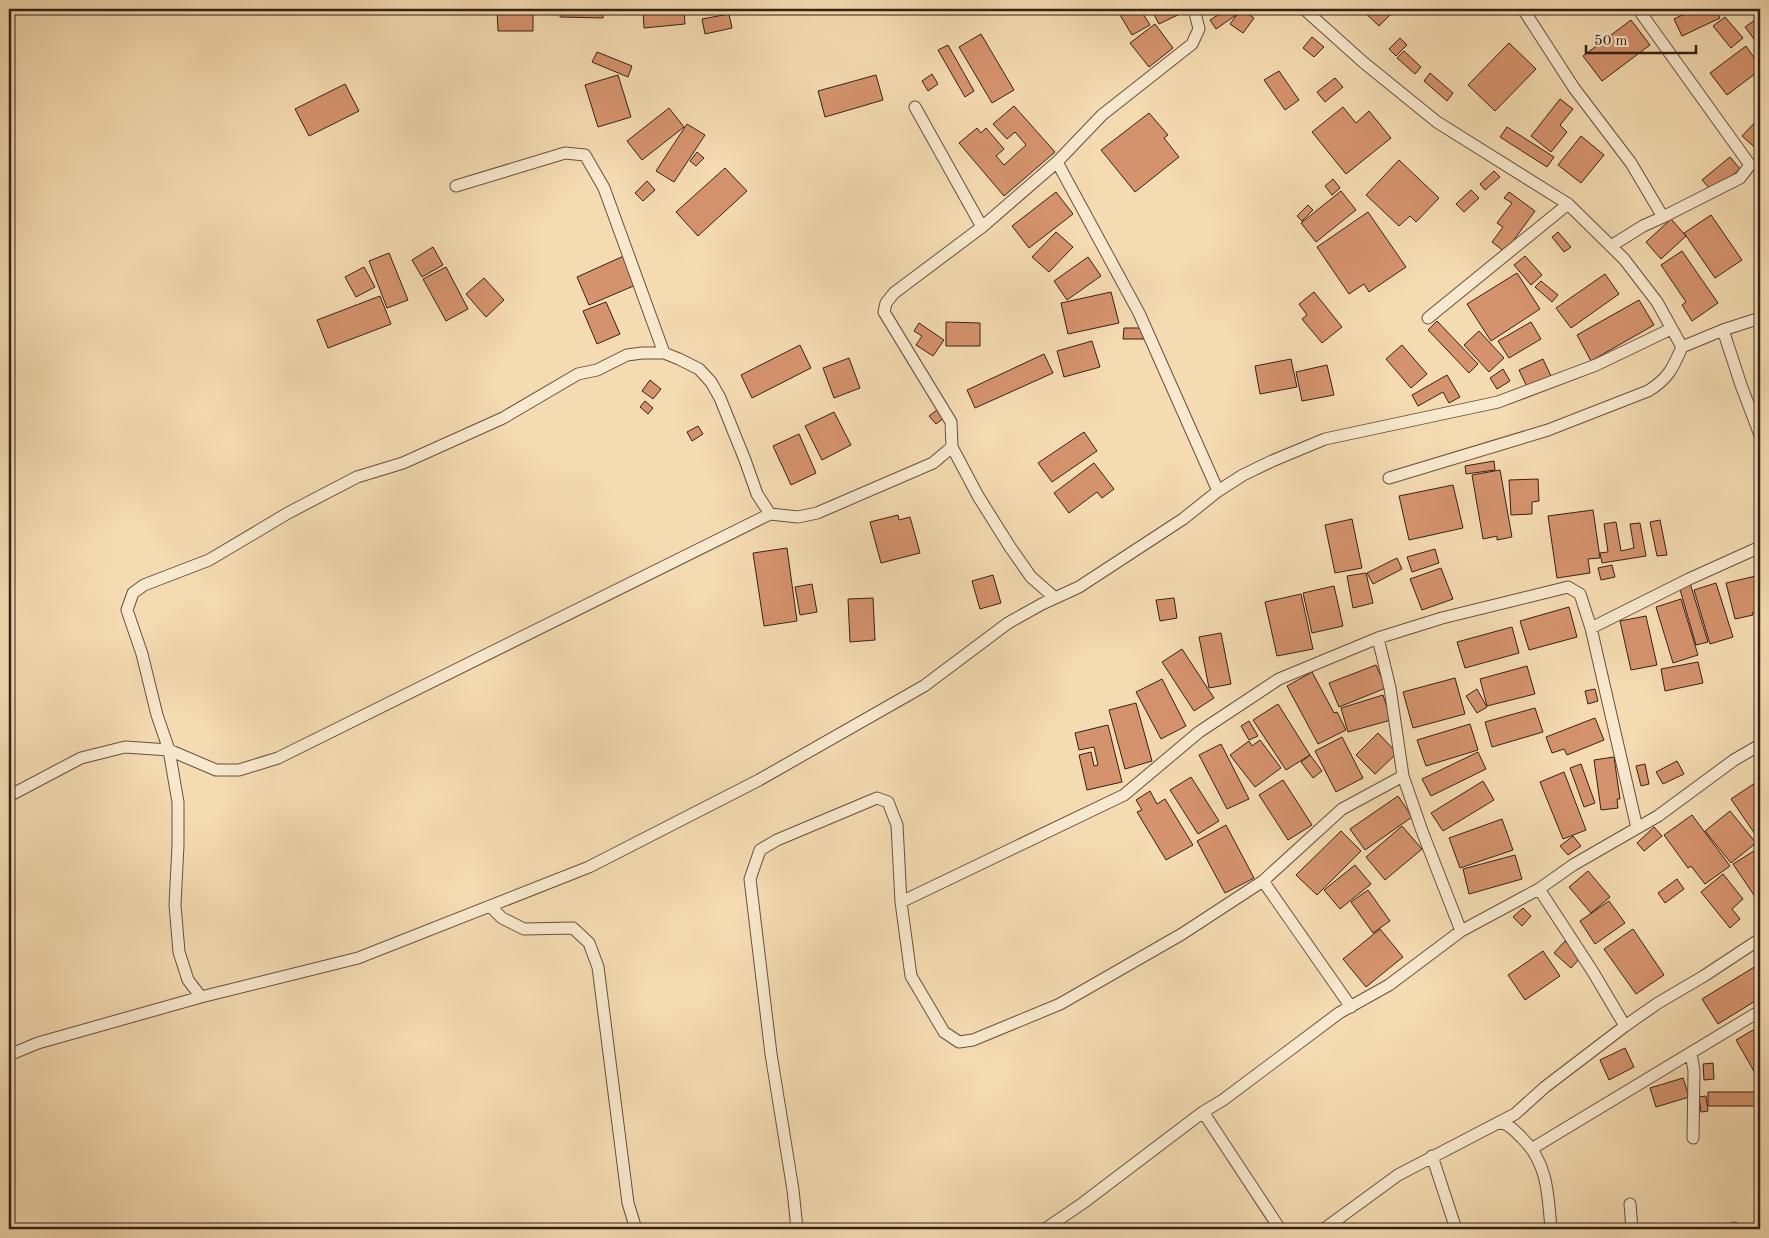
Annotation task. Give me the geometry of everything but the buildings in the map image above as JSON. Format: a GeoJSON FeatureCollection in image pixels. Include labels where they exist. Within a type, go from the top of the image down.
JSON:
{"type":"FeatureCollection","features":[{"type":"Feature","properties":{"kind":"street"},"geometry":{"type":"LineString","coordinates":[[1055,598],[1032,577],[1010,548],[978,496],[952,447],[951,422],[884,312],[886,303],[894,293],[982,227],[1058,162],[1102,115],[1192,44],[1199,29],[1194,9]]}},
{"type":"Feature","properties":{"kind":"street"},"geometry":{"type":"LineString","coordinates":[[1304,9],[1363,62],[1437,122],[1568,204],[1611,246],[1657,302],[1682,347]]}},
{"type":"Feature","properties":{"kind":"street"},"geometry":{"type":"LineString","coordinates":[[1611,246],[1643,226],[1740,178],[1750,165],[1638,9]]}},
{"type":"Feature","properties":{"kind":"street"},"geometry":{"type":"LineString","coordinates":[[1527,10],[1564,72],[1631,163],[1663,217]]}},
{"type":"Feature","properties":{"kind":"street"},"geometry":{"type":"LineString","coordinates":[[915,106],[982,227]]}},
{"type":"Feature","properties":{"kind":"street"},"geometry":{"type":"LineString","coordinates":[[456,186],[565,153],[585,155],[604,188],[664,353]]}},
{"type":"Feature","properties":{"kind":"street"},"geometry":{"type":"LineString","coordinates":[[1058,162],[1139,313],[1218,491]]}},
{"type":"Feature","properties":{"kind":"street"},"geometry":{"type":"LineString","coordinates":[[1428,318],[1568,204]]}},
{"type":"Feature","properties":{"kind":"street"},"geometry":{"type":"LineString","coordinates":[[1389,478],[1548,430],[1648,391],[1662,382],[1671,371],[1682,347],[1723,330],[1760,318]]}},
{"type":"Feature","properties":{"kind":"street"},"geometry":{"type":"LineString","coordinates":[[9,1056],[38,1043],[201,997],[358,958],[589,868],[759,780],[924,686],[1008,623],[1079,587],[1183,519],[1218,491],[1243,475],[1325,439],[1498,402],[1596,365],[1671,329]]}},
{"type":"Feature","properties":{"kind":"street"},"geometry":{"type":"LineString","coordinates":[[1723,330],[1760,435]]}},
{"type":"Feature","properties":{"kind":"street"},"geometry":{"type":"LineString","coordinates":[[201,997],[188,980],[179,952],[175,905],[178,802],[169,750],[157,715],[142,654],[127,610],[133,593],[144,585],[209,560],[288,513],[357,477],[403,463],[503,418],[578,374],[597,370],[627,355],[642,353],[664,353],[698,368],[711,382],[720,398],[745,460],[756,494],[770,514]]}},
{"type":"Feature","properties":{"kind":"street"},"geometry":{"type":"LineString","coordinates":[[9,796],[81,758],[125,747],[169,750],[216,770],[239,770],[278,758],[770,514],[798,517],[817,513],[933,463],[952,447]]}},
{"type":"Feature","properties":{"kind":"street"},"geometry":{"type":"LineString","coordinates":[[1591,628],[1688,579],[1760,547]]}},
{"type":"Feature","properties":{"kind":"street"},"geometry":{"type":"LineString","coordinates":[[901,902],[1124,795],[1199,732],[1279,678],[1378,638],[1442,618],[1568,586],[1580,594],[1591,628],[1637,828]]}},
{"type":"Feature","properties":{"kind":"street"},"geometry":{"type":"LineString","coordinates":[[1378,638],[1390,688],[1403,776],[1422,832],[1461,930]]}},
{"type":"Feature","properties":{"kind":"street"},"geometry":{"type":"LineString","coordinates":[[1045,1229],[1332,1019],[1389,985],[1461,930],[1539,889],[1573,865],[1658,816],[1734,760],[1760,745]]}},
{"type":"Feature","properties":{"kind":"street"},"geometry":{"type":"LineString","coordinates":[[797,1229],[793,1190],[771,1054],[750,879],[760,850],[777,840],[877,798],[888,802],[897,825],[901,902],[911,976],[944,1032],[959,1042],[973,1040],[1060,1004],[1182,934],[1263,881],[1342,809],[1403,776]]}},
{"type":"Feature","properties":{"kind":"street"},"geometry":{"type":"LineString","coordinates":[[1263,881],[1351,1007]]}},
{"type":"Feature","properties":{"kind":"street"},"geometry":{"type":"LineString","coordinates":[[1539,889],[1593,972],[1625,1026]]}},
{"type":"Feature","properties":{"kind":"street"},"geometry":{"type":"LineString","coordinates":[[490,906],[502,918],[524,929],[573,928],[589,943],[598,967],[628,1203],[636,1229]]}},
{"type":"Feature","properties":{"kind":"street"},"geometry":{"type":"LineString","coordinates":[[1324,1229],[1398,1175],[1515,1114],[1545,1087],[1658,1002],[1704,976],[1760,939]]}},
{"type":"Feature","properties":{"kind":"street"},"geometry":{"type":"LineString","coordinates":[[1533,1148],[1760,1011]]}},
{"type":"Feature","properties":{"kind":"street"},"geometry":{"type":"LineString","coordinates":[[1691,1053],[1694,1071],[1693,1138]]}},
{"type":"Feature","properties":{"kind":"street"},"geometry":{"type":"LineString","coordinates":[[1203,1112],[1280,1229]]}},
{"type":"Feature","properties":{"kind":"street"},"geometry":{"type":"LineString","coordinates":[[1500,1122],[1508,1125],[1533,1148],[1544,1172],[1551,1229]]}},
{"type":"Feature","properties":{"kind":"street"},"geometry":{"type":"LineString","coordinates":[[1432,1156],[1456,1229]]}},
{"type":"Feature","properties":{"kind":"street"},"geometry":{"type":"LineString","coordinates":[[1630,1204],[1632,1229]]}}]}
